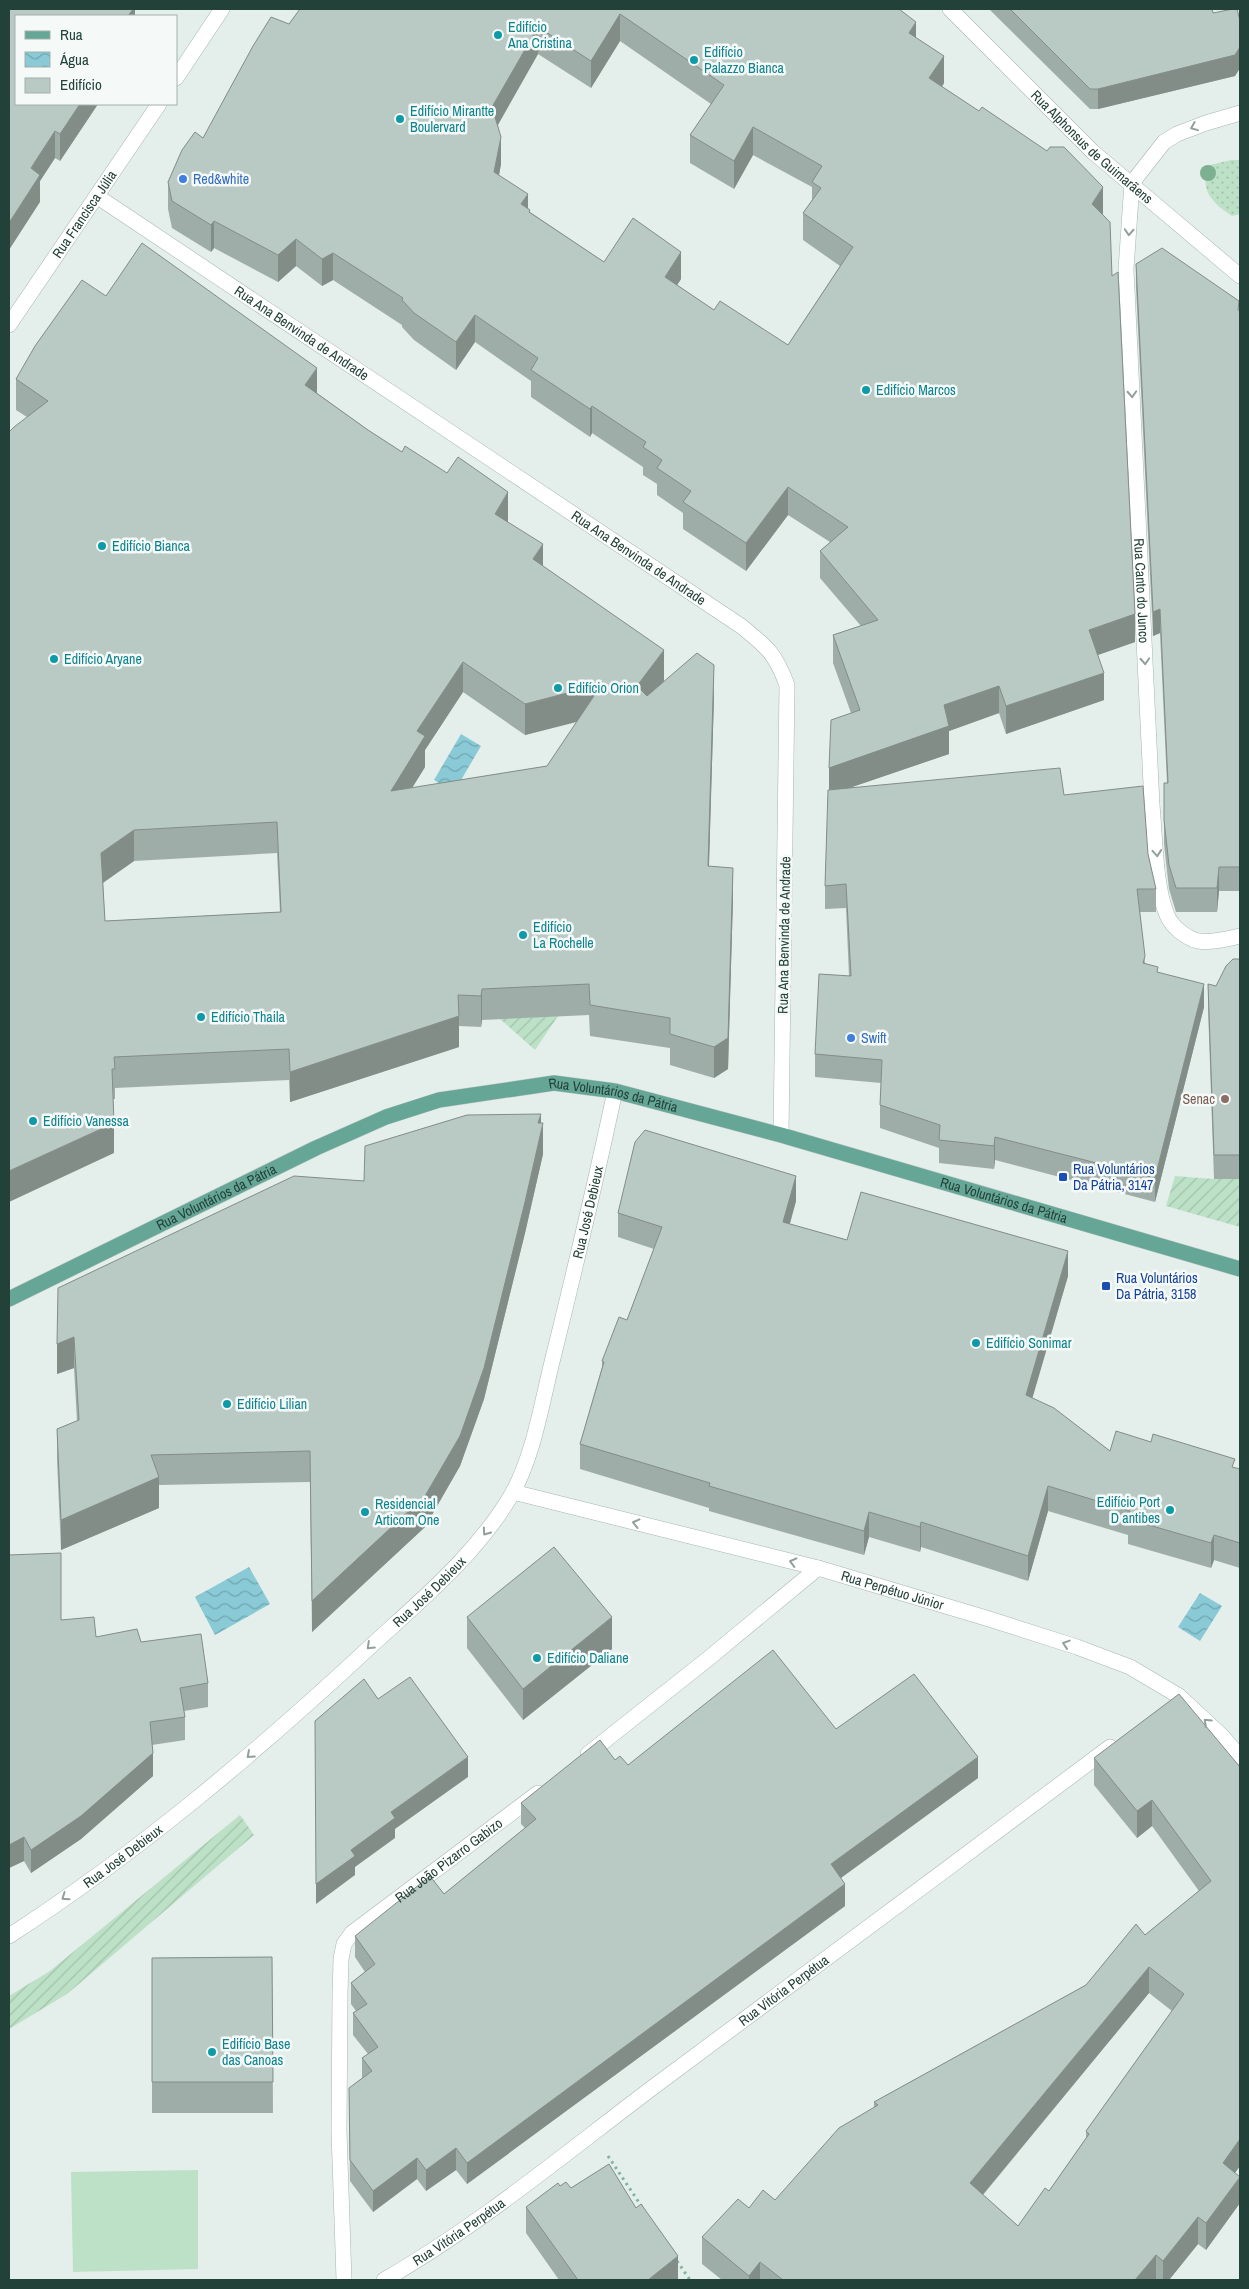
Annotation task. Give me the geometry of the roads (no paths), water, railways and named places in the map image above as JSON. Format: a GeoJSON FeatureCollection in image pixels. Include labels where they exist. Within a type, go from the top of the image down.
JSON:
{"type":"FeatureCollection","features":[{"type":"Feature","properties":{"kind":"main road","name":"Rua Voluntários da Pátria"},"geometry":{"type":"LineString","coordinates":[[9,1299],[316,1148],[386,1117],[439,1100],[554,1083],[615,1091],[781,1135],[1240,1269]]}},
{"type":"Feature","properties":{"kind":"street"},"geometry":{"type":"LineString","coordinates":[[178,75],[222,9]]}},
{"type":"Feature","properties":{"kind":"street","name":"Rua Alphonsus de Guimarãens"},"geometry":{"type":"LineString","coordinates":[[950,9],[1093,152],[1132,183],[1159,210],[1240,276]]}},
{"type":"Feature","properties":{"kind":"street","name":"Rua Francisca Júlia"},"geometry":{"type":"LineString","coordinates":[[9,325],[98,198],[158,105]]}},
{"type":"Feature","properties":{"kind":"street"},"geometry":{"type":"LineString","coordinates":[[1132,183],[1164,142],[1198,126],[1240,113]]}},
{"type":"Feature","properties":{"kind":"street","name":"Rua Canto do Junco"},"geometry":{"type":"LineString","coordinates":[[1132,183],[1126,269],[1152,805],[1160,889],[1167,916],[1176,928],[1186,936],[1199,941],[1212,941],[1240,936]]}},
{"type":"Feature","properties":{"kind":"street","name":"Rua Ana Benvinda de Andrade"},"geometry":{"type":"LineString","coordinates":[[98,198],[741,626],[766,646],[779,662],[787,685],[781,1135]]}},
{"type":"Feature","properties":{"kind":"street","name":"Rua José Debieux"},"geometry":{"type":"LineString","coordinates":[[9,1936],[130,1851],[243,1761],[449,1574],[483,1538],[513,1492],[527,1457],[538,1418],[615,1091]]}},
{"type":"Feature","properties":{"kind":"street","name":"Rua Perpétuo Júnior"},"geometry":{"type":"LineString","coordinates":[[513,1492],[818,1568],[1077,1647],[1130,1667],[1179,1696],[1222,1736],[1240,1757]]}},
{"type":"Feature","properties":{"kind":"street"},"geometry":{"type":"LineString","coordinates":[[577,1762],[709,1658],[818,1568]]}},
{"type":"Feature","properties":{"kind":"street"},"geometry":{"type":"LineString","coordinates":[[1163,1708],[1179,1696]]}},
{"type":"Feature","properties":{"kind":"street","name":"Rua Vitória Perpétua"},"geometry":{"type":"LineString","coordinates":[[384,2280],[430,2254],[481,2219],[593,2132],[1124,1737]]}},
{"type":"Feature","properties":{"kind":"street","name":"Rua João Pizarro Gabizo"},"geometry":{"type":"LineString","coordinates":[[344,2280],[339,2121],[340,1986],[341,1959],[344,1944],[352,1932],[546,1786]]}},
{"type":"Feature","properties":{"kind":"water"},"geometry":{"type":"Polygon","coordinates":[[[461,734],[481,746],[454,792],[434,780],[461,734]]]}},
{"type":"Feature","properties":{"kind":"water"},"geometry":{"type":"Polygon","coordinates":[[[249,1567],[270,1604],[215,1635],[195,1597],[249,1567]]]}},
{"type":"Feature","properties":{"kind":"water"},"geometry":{"type":"Polygon","coordinates":[[[1200,1593],[1222,1606],[1200,1641],[1178,1627],[1200,1593]]]}},
{"type":"Feature","properties":{"kind":"place","name":"Edifício Ana Cristina"},"geometry":{"type":"Point","coordinates":[498,35]}},
{"type":"Feature","properties":{"kind":"place","name":"Edifício Palazzo Bianca"},"geometry":{"type":"Point","coordinates":[694,60]}},
{"type":"Feature","properties":{"kind":"place","name":"Edifício Mirantte Boulervard"},"geometry":{"type":"Point","coordinates":[400,119]}},
{"type":"Feature","properties":{"kind":"place","name":"Red&white"},"geometry":{"type":"Point","coordinates":[183,179]}},
{"type":"Feature","properties":{"kind":"place","name":"Edifício Marcos"},"geometry":{"type":"Point","coordinates":[866,390]}},
{"type":"Feature","properties":{"kind":"place","name":"Edifício Bianca"},"geometry":{"type":"Point","coordinates":[102,546]}},
{"type":"Feature","properties":{"kind":"place","name":"Edifício Aryane"},"geometry":{"type":"Point","coordinates":[54,659]}},
{"type":"Feature","properties":{"kind":"place","name":"Edifício Orion"},"geometry":{"type":"Point","coordinates":[558,688]}},
{"type":"Feature","properties":{"kind":"place","name":"Edifício La Rochelle"},"geometry":{"type":"Point","coordinates":[523,935]}},
{"type":"Feature","properties":{"kind":"place","name":"Edifício Thaila"},"geometry":{"type":"Point","coordinates":[201,1017]}},
{"type":"Feature","properties":{"kind":"place","name":"Swift"},"geometry":{"type":"Point","coordinates":[851,1038]}},
{"type":"Feature","properties":{"kind":"place","name":"Senac"},"geometry":{"type":"Point","coordinates":[1225,1099]}},
{"type":"Feature","properties":{"kind":"place","name":"Edifício Vanessa"},"geometry":{"type":"Point","coordinates":[33,1121]}},
{"type":"Feature","properties":{"kind":"place","name":"Rua Voluntários Da Pátria, 3147"},"geometry":{"type":"Point","coordinates":[1063,1177]}},
{"type":"Feature","properties":{"kind":"place","name":"Rua Voluntários Da Pátria, 3158"},"geometry":{"type":"Point","coordinates":[1106,1286]}},
{"type":"Feature","properties":{"kind":"place","name":"Edifício Sonimar"},"geometry":{"type":"Point","coordinates":[976,1343]}},
{"type":"Feature","properties":{"kind":"place","name":"Edifício Lilian"},"geometry":{"type":"Point","coordinates":[227,1404]}},
{"type":"Feature","properties":{"kind":"place","name":"Edifício Port D antibes"},"geometry":{"type":"Point","coordinates":[1170,1510]}},
{"type":"Feature","properties":{"kind":"place","name":"Residencial Articom One"},"geometry":{"type":"Point","coordinates":[365,1512]}},
{"type":"Feature","properties":{"kind":"place","name":"Edifício Daliane"},"geometry":{"type":"Point","coordinates":[537,1658]}},
{"type":"Feature","properties":{"kind":"place","name":"Edifício Base das Canoas"},"geometry":{"type":"Point","coordinates":[212,2052]}}]}
